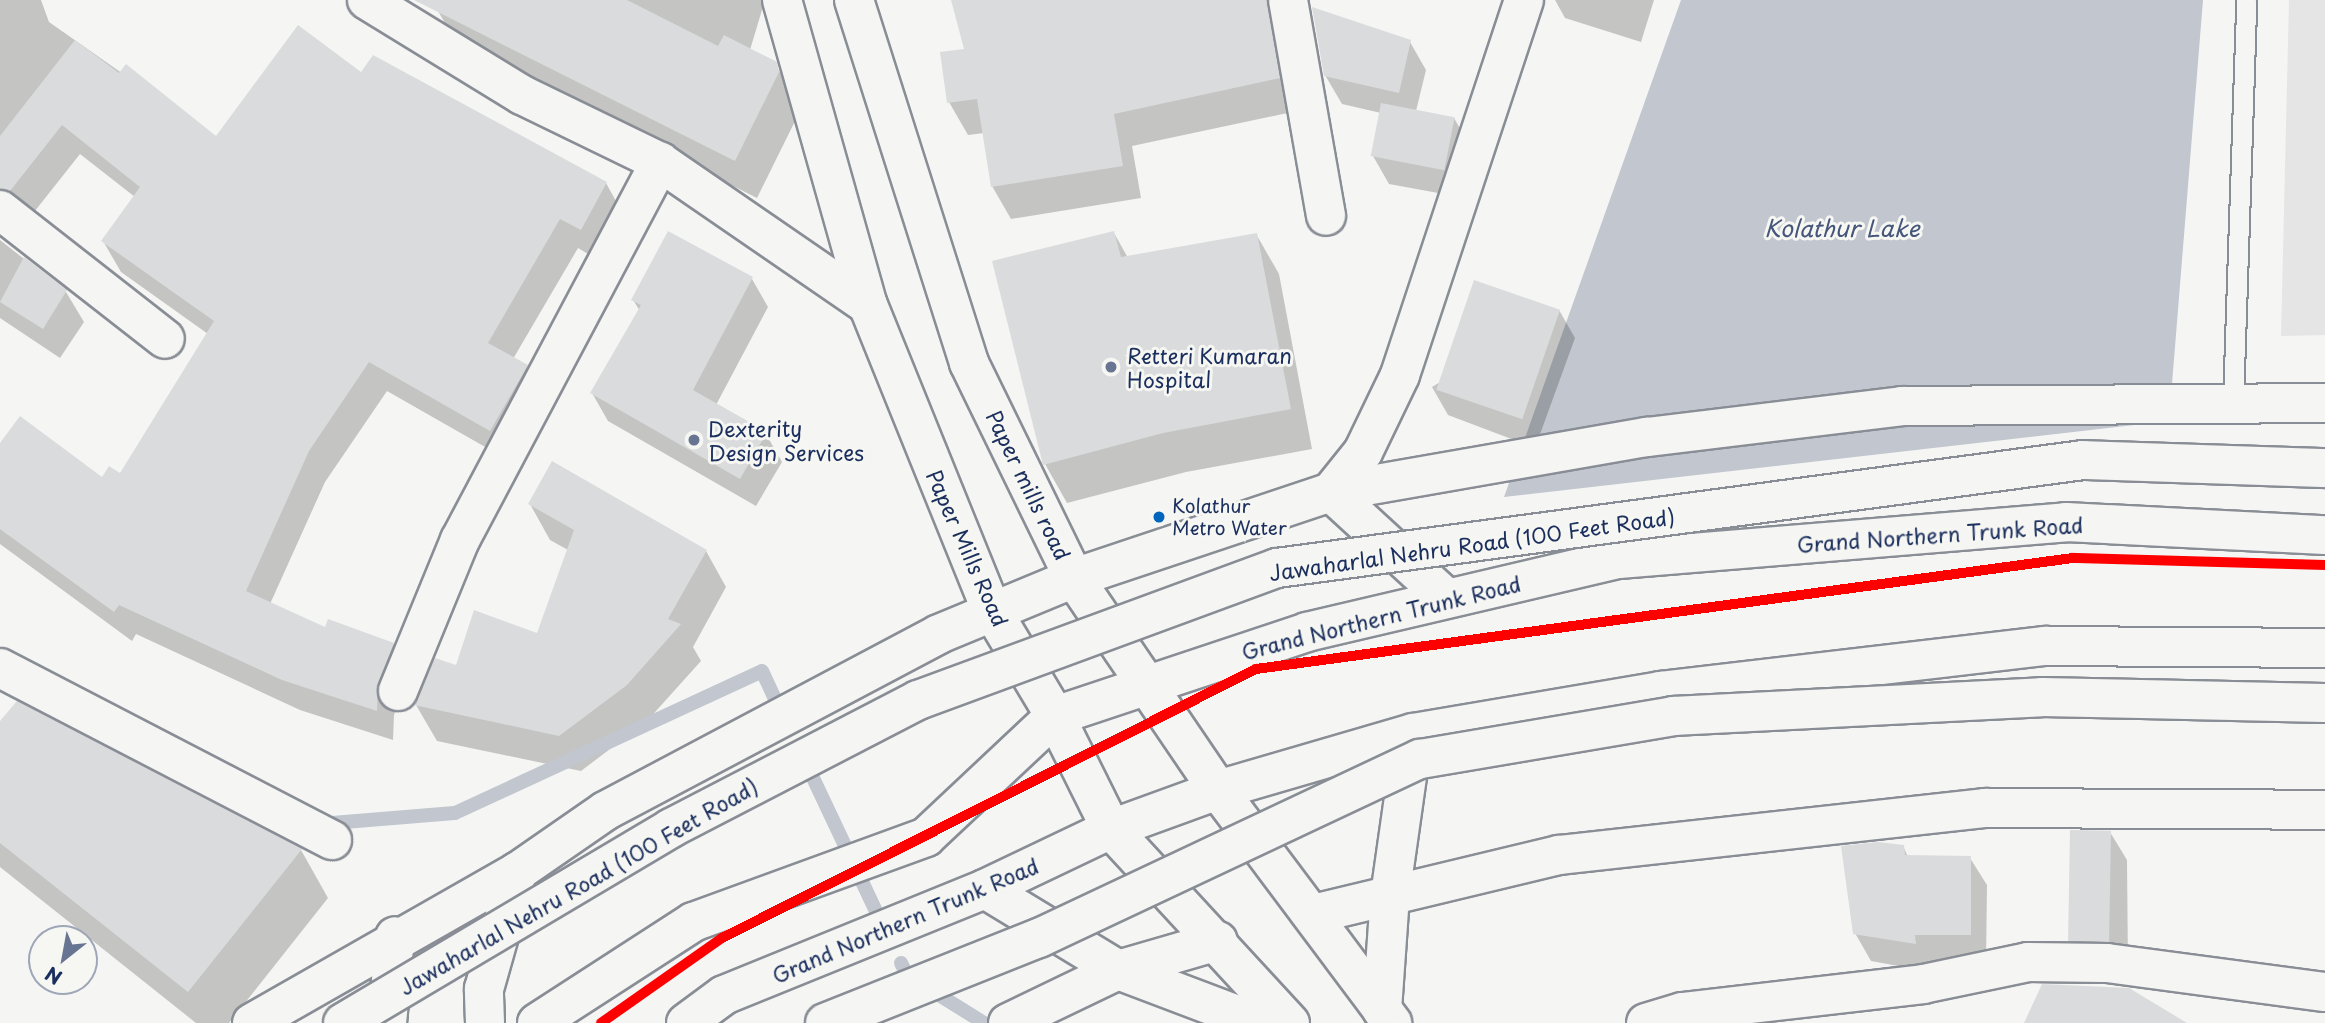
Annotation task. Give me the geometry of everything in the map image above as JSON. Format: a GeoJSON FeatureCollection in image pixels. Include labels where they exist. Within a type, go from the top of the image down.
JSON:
{"type":"FeatureCollection","features":[{"type":"Feature","properties":{"kind":"main road"},"geometry":{"type":"LineString","coordinates":[[366,0],[522,95],[660,162],[868,305]]}},
{"type":"Feature","properties":{"kind":"main road","name":"Paper Mills Road"},"geometry":{"type":"LineString","coordinates":[[782,0],[868,305],[991,609],[1055,716],[1111,829],[1290,1023]]}},
{"type":"Feature","properties":{"kind":"main road","name":"Paper mills road"},"geometry":{"type":"LineString","coordinates":[[854,0],[970,363],[1074,578],[1147,681],[1218,790],[1387,1016]]}},
{"type":"Feature","properties":{"kind":"main road"},"geometry":{"type":"LineString","coordinates":[[1288,0],[1326,216]]}},
{"type":"Feature","properties":{"kind":"main road"},"geometry":{"type":"LineString","coordinates":[[1331,492],[1363,452],[1400,375],[1524,0]]}},
{"type":"Feature","properties":{"kind":"main road"},"geometry":{"type":"LineString","coordinates":[[398,691],[495,469],[660,162]]}},
{"type":"Feature","properties":{"kind":"main road"},"geometry":{"type":"LineString","coordinates":[[0,210],[165,339]]}},
{"type":"Feature","properties":{"kind":"main road"},"geometry":{"type":"LineString","coordinates":[[252,1023],[395,936],[517,872],[605,811],[991,609],[1074,578],[1331,492],[1647,437],[1902,406],[2232,402],[2322,396]]}},
{"type":"Feature","properties":{"kind":"main road","name":"Jawaharlal Nehru Road (100 Feet Road)"},"geometry":{"type":"LineString","coordinates":[[343,1023],[671,828],[918,700],[1277,568],[2083,460],[2325,468]]}},
{"type":"Feature","properties":{"kind":"main road"},"geometry":{"type":"LineString","coordinates":[[1331,492],[1445,597]]}},
{"type":"Feature","properties":{"kind":"main road","name":"Grand Northern Trunk Road"},"geometry":{"type":"LineString","coordinates":[[537,1023],[693,922],[926,837],[1055,716],[1147,681],[1445,597],[1619,559],[2066,522],[2325,535]]}},
{"type":"Feature","properties":{"kind":"main road","name":"Grand Northern Trunk Road"},"geometry":{"type":"LineString","coordinates":[[686,1023],[724,995],[985,889],[1111,829],[1218,790],[1413,733],[1661,691],[2045,646],[2325,648]]}},
{"type":"Feature","properties":{"kind":"main road"},"geometry":{"type":"LineString","coordinates":[[4,670],[277,809],[332,840]]}},
{"type":"Feature","properties":{"kind":"main road"},"geometry":{"type":"LineString","coordinates":[[825,1023],[1039,938],[1420,759],[1674,716],[2042,697],[2325,703]]}},
{"type":"Feature","properties":{"kind":"main road"},"geometry":{"type":"LineString","coordinates":[[1387,1016],[1390,896],[1413,733]]}},
{"type":"Feature","properties":{"kind":"main road"},"geometry":{"type":"LineString","coordinates":[[1313,914],[1559,855],[1985,807],[2325,810]]}},
{"type":"Feature","properties":{"kind":"main road"},"geometry":{"type":"LineString","coordinates":[[485,1023],[484,989],[517,872]]}},
{"type":"Feature","properties":{"kind":"main road"},"geometry":{"type":"LineString","coordinates":[[985,889],[1118,970],[1258,1023]]}},
{"type":"Feature","properties":{"kind":"main road"},"geometry":{"type":"LineString","coordinates":[[387,1023],[395,936]]}},
{"type":"Feature","properties":{"kind":"main road"},"geometry":{"type":"LineString","coordinates":[[1008,1023],[1118,970],[1217,941]]}},
{"type":"Feature","properties":{"kind":"main road"},"geometry":{"type":"LineString","coordinates":[[1646,1023],[1682,1012],[1923,984],[2028,962],[2107,963],[2325,992]]}},
{"type":"Feature","properties":{"kind":"lane"},"geometry":{"type":"LineString","coordinates":[[2232,402],[2246,0]]}},
{"type":"Feature","properties":{"kind":"shaded area"},"geometry":{"type":"Polygon","coordinates":[[[2289,0],[2325,0],[2325,335],[2281,336],[2289,0]]]}},
{"type":"Feature","properties":{"kind":"water","name":"Kolathur Lake"},"geometry":{"type":"Polygon","coordinates":[[[1681,0],[2203,0],[2169,421],[1504,497],[1681,0]]]}},
{"type":"Feature","properties":{"kind":"building"},"geometry":{"type":"Polygon","coordinates":[[[414,0],[627,0],[718,46],[724,35],[777,62],[779,72],[735,161],[414,0]]]}},
{"type":"Feature","properties":{"kind":"building"},"geometry":{"type":"Polygon","coordinates":[[[951,0],[1267,0],[1280,78],[1114,114],[1123,166],[991,187],[977,99],[947,103],[940,52],[964,49],[951,0]]]}},
{"type":"Feature","properties":{"kind":"building"},"geometry":{"type":"Polygon","coordinates":[[[1312,7],[1411,40],[1399,93],[1324,76],[1312,7]]]}},
{"type":"Feature","properties":{"kind":"building"},"geometry":{"type":"Polygon","coordinates":[[[298,25],[361,72],[373,55],[607,182],[581,230],[560,219],[488,343],[528,365],[490,431],[369,362],[309,451],[246,591],[325,627],[328,619],[394,643],[378,683],[377,711],[282,680],[119,605],[114,612],[0,529],[0,443],[20,416],[102,477],[109,466],[120,473],[214,321],[101,241],[140,187],[62,125],[10,191],[0,189],[0,136],[75,40],[119,73],[126,64],[216,136],[298,25]]]}},
{"type":"Feature","properties":{"kind":"building"},"geometry":{"type":"Polygon","coordinates":[[[1381,103],[1455,117],[1444,170],[1371,156],[1381,103]]]}},
{"type":"Feature","properties":{"kind":"building"},"geometry":{"type":"Polygon","coordinates":[[[668,231],[753,277],[693,390],[767,432],[740,479],[590,393],[641,305],[631,300],[668,231]]]}},
{"type":"Feature","properties":{"kind":"building"},"geometry":{"type":"Polygon","coordinates":[[[1114,231],[1121,257],[1257,233],[1291,409],[1163,433],[1043,465],[992,261],[1114,231]]]}},
{"type":"Feature","properties":{"kind":"building"},"geometry":{"type":"Polygon","coordinates":[[[24,257],[67,290],[43,329],[0,302],[24,257]]]}},
{"type":"Feature","properties":{"kind":"building"},"geometry":{"type":"Polygon","coordinates":[[[1474,280],[1560,310],[1522,419],[1436,390],[1474,280]]]}},
{"type":"Feature","properties":{"kind":"building"},"geometry":{"type":"Polygon","coordinates":[[[552,461],[707,550],[668,619],[681,624],[627,685],[559,736],[414,705],[435,658],[456,665],[474,610],[537,633],[574,530],[528,504],[552,461]]]}},
{"type":"Feature","properties":{"kind":"building"},"geometry":{"type":"Polygon","coordinates":[[[17,701],[302,849],[188,992],[0,843],[0,721],[17,701]]]}},
{"type":"Feature","properties":{"kind":"building"},"geometry":{"type":"Polygon","coordinates":[[[2070,830],[2111,831],[2109,942],[2068,941],[2070,830]]]}},
{"type":"Feature","properties":{"kind":"building"},"geometry":{"type":"Polygon","coordinates":[[[1878,842],[1904,845],[1905,855],[1971,856],[1971,935],[1915,935],[1916,944],[1853,934],[1841,846],[1878,842]]]}},
{"type":"Feature","properties":{"kind":"building"},"geometry":{"type":"Polygon","coordinates":[[[2042,984],[2129,988],[2187,1023],[2024,1023],[2042,984]]]}},
{"type":"Feature","properties":{"kind":"waterway"},"geometry":{"type":"LineString","coordinates":[[320,824],[455,813],[762,671],[778,706]]}},
{"type":"Feature","properties":{"kind":"waterway"},"geometry":{"type":"LineString","coordinates":[[805,761],[875,909]]}},
{"type":"Feature","properties":{"kind":"waterway"},"geometry":{"type":"LineString","coordinates":[[901,963],[907,975],[984,1023]]}},
{"type":"Feature","properties":{"kind":"transit line"},"geometry":{"type":"LineString","coordinates":[[601,1023],[722,938],[1256,669],[2073,558],[2325,565]]}},
{"type":"Feature","properties":{"kind":"place","name":"Retteri Kumaran Hospital"},"geometry":{"type":"Point","coordinates":[1111,367]}},
{"type":"Feature","properties":{"kind":"place","name":"Dexterity Design Services"},"geometry":{"type":"Point","coordinates":[694,440]}},
{"type":"Feature","properties":{"kind":"place","name":"Kolathur Metro Water"},"geometry":{"type":"Point","coordinates":[1159,517]}}]}
